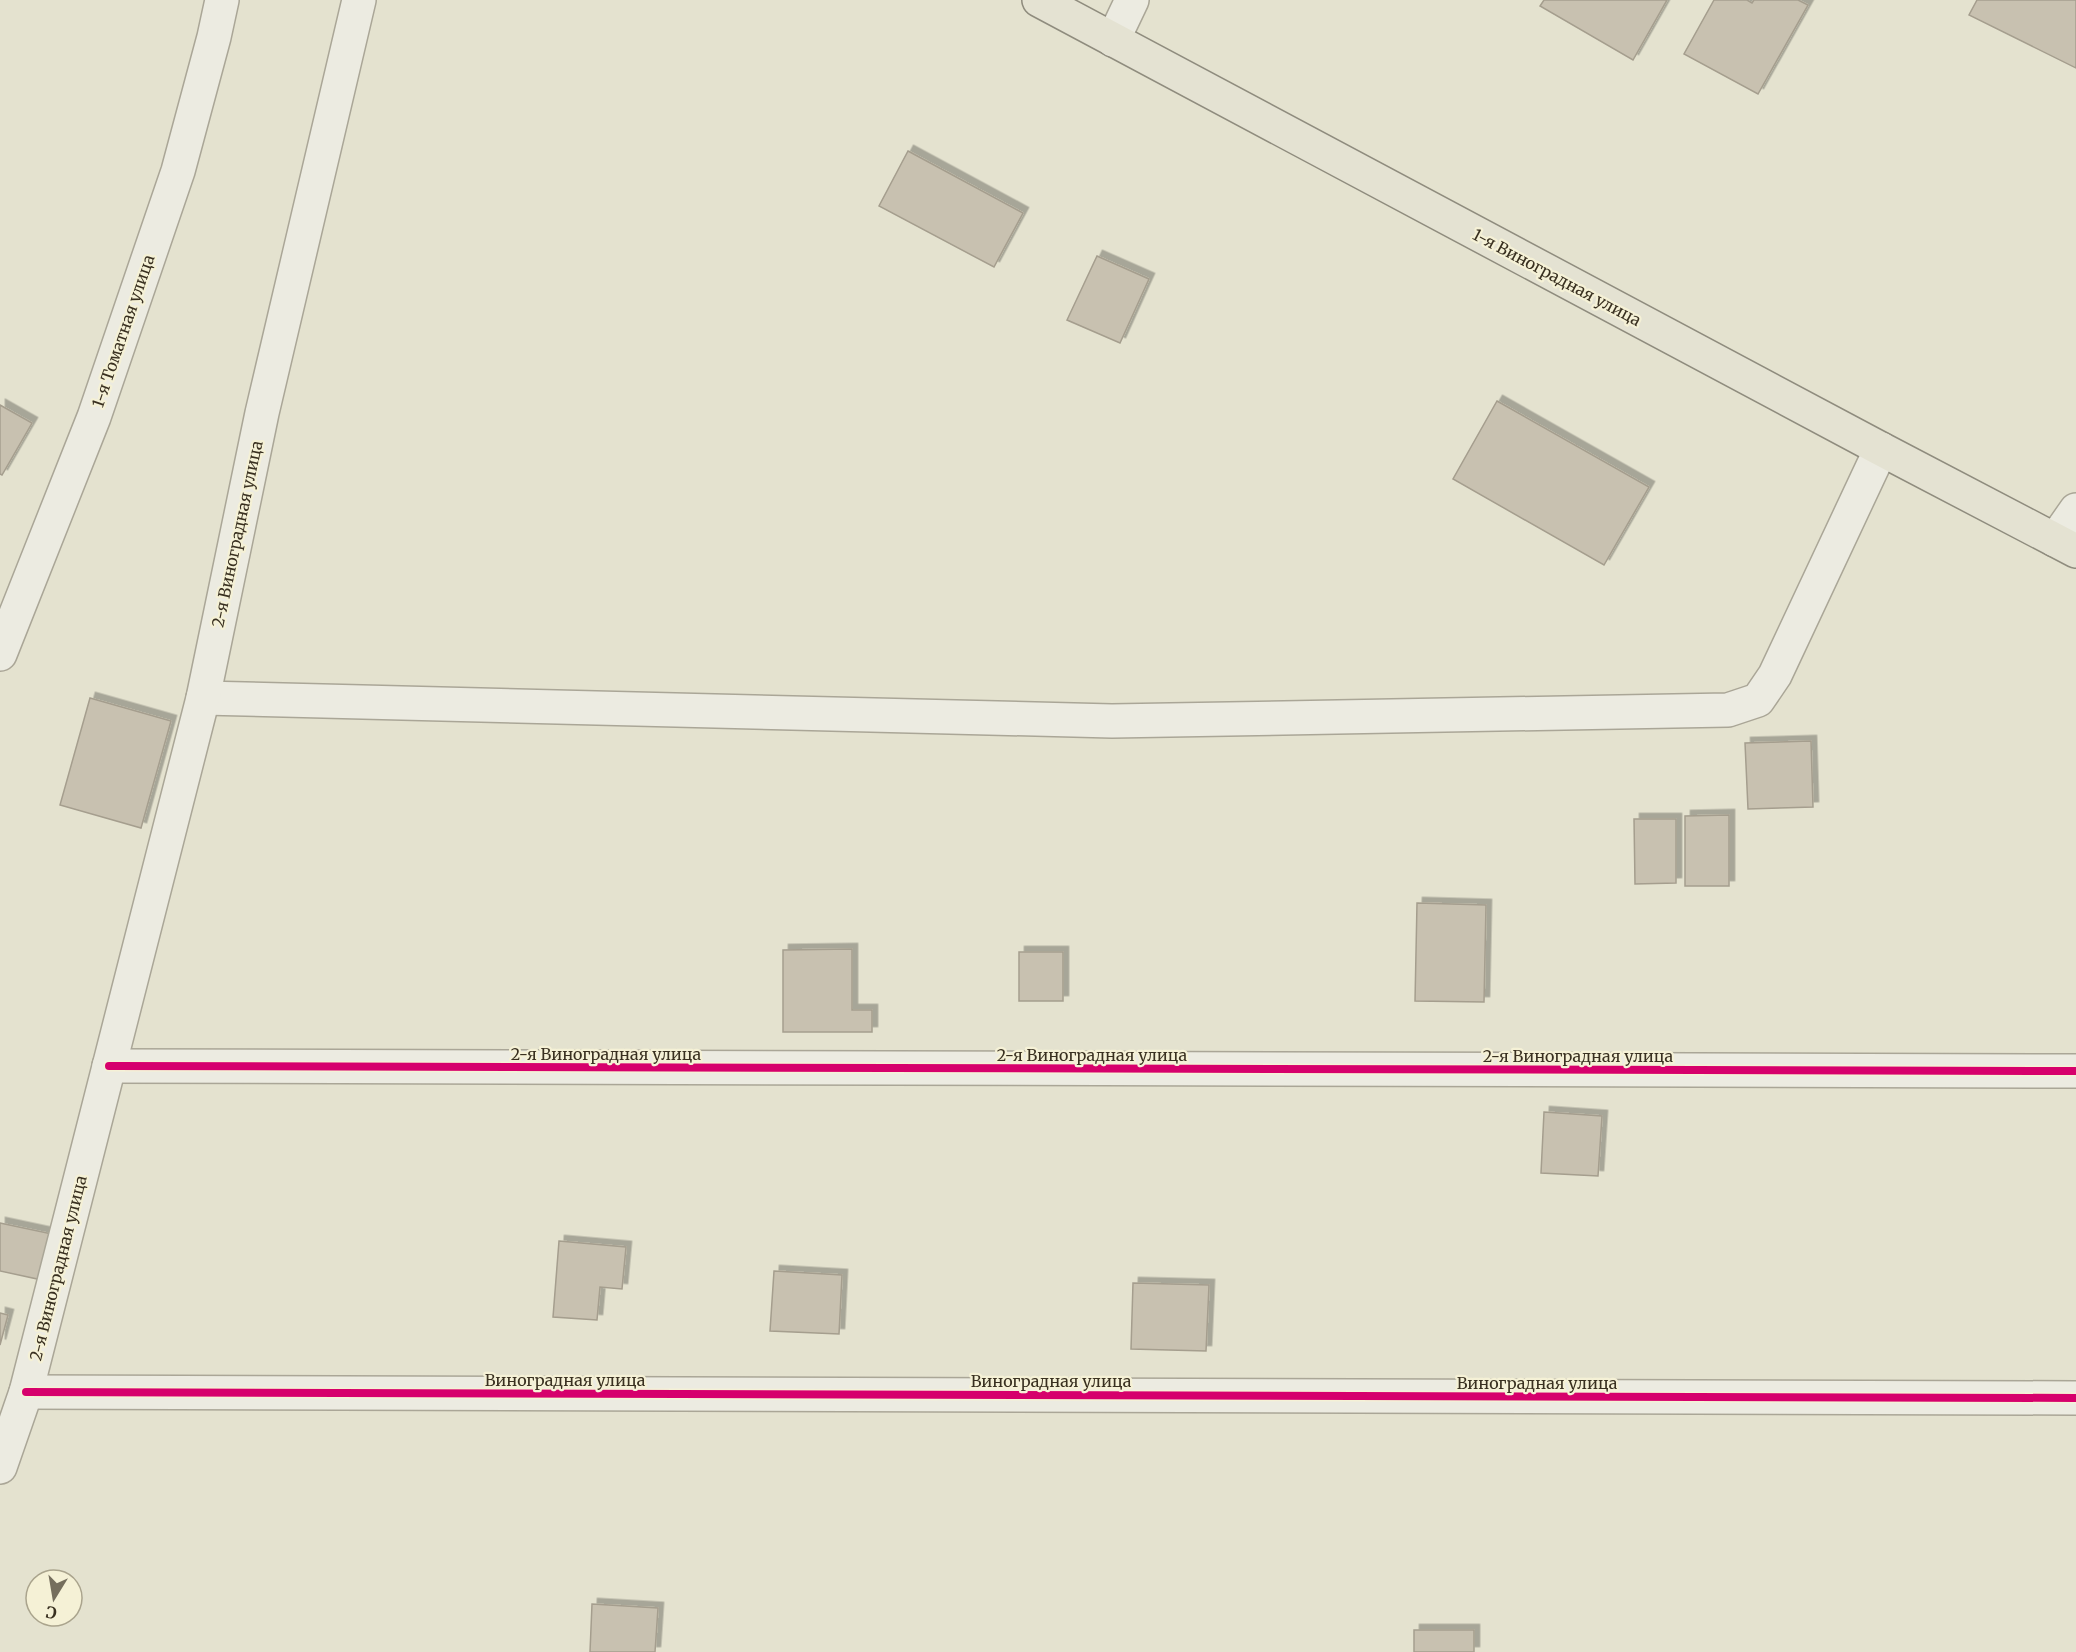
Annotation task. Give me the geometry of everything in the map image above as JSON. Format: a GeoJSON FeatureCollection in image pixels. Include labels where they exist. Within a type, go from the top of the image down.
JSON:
{"type":"FeatureCollection","features":[{"type":"Feature","properties":{"kind":"main road","name":"1-я Виноградная улица"},"geometry":{"type":"LineString","coordinates":[[1039,0],[2065,545]]}},
{"type":"Feature","properties":{"kind":"street","name":"1-я Томатная улица"},"geometry":{"type":"LineString","coordinates":[[0,654],[94,417],[178,171],[222,0]]}},
{"type":"Feature","properties":{"kind":"street","name":"2-я Виноградная улица"},"geometry":{"type":"LineString","coordinates":[[0,1467],[26,1392],[203,698],[262,413],[359,0]]}},
{"type":"Feature","properties":{"kind":"street"},"geometry":{"type":"LineString","coordinates":[[1113,40],[1132,0]]}},
{"type":"Feature","properties":{"kind":"street"},"geometry":{"type":"LineString","coordinates":[[203,698],[1112,722],[1728,710],[1758,700],[1775,675],[1881,449]]}},
{"type":"Feature","properties":{"kind":"street"},"geometry":{"type":"LineString","coordinates":[[2065,545],[2076,510]]}},
{"type":"Feature","properties":{"kind":"street","name":"2-я Виноградная улица"},"geometry":{"type":"LineString","coordinates":[[109,1066],[2076,1071]]}},
{"type":"Feature","properties":{"kind":"street","name":"Виноградная улица"},"geometry":{"type":"LineString","coordinates":[[26,1392],[2076,1398]]}},
{"type":"Feature","properties":{"kind":"building"},"geometry":{"type":"Polygon","coordinates":[[[1544,0],[1667,0],[1633,60],[1540,6],[1544,0]]]}},
{"type":"Feature","properties":{"kind":"building"},"geometry":{"type":"Polygon","coordinates":[[[1714,0],[1747,0],[1752,3],[1754,0],[1798,0],[1808,5],[1758,94],[1684,54],[1714,0]]]}},
{"type":"Feature","properties":{"kind":"building"},"geometry":{"type":"Polygon","coordinates":[[[1977,0],[2076,0],[2076,68],[1969,15],[1977,0]]]}},
{"type":"Feature","properties":{"kind":"building"},"geometry":{"type":"Polygon","coordinates":[[[908,151],[1023,213],[994,267],[879,206],[908,151]]]}},
{"type":"Feature","properties":{"kind":"building"},"geometry":{"type":"Polygon","coordinates":[[[1097,256],[1149,279],[1120,343],[1067,320],[1097,256]]]}},
{"type":"Feature","properties":{"kind":"building"},"geometry":{"type":"Polygon","coordinates":[[[1497,401],[1649,487],[1604,565],[1453,479],[1497,401]]]}},
{"type":"Feature","properties":{"kind":"building"},"geometry":{"type":"Polygon","coordinates":[[[0,405],[32,423],[2,475],[0,474],[0,405]]]}},
{"type":"Feature","properties":{"kind":"building"},"geometry":{"type":"Polygon","coordinates":[[[90,698],[171,721],[141,828],[60,805],[90,698]]]}},
{"type":"Feature","properties":{"kind":"building"},"geometry":{"type":"Polygon","coordinates":[[[1811,741],[1813,807],[1748,809],[1745,743],[1811,741]]]}},
{"type":"Feature","properties":{"kind":"building"},"geometry":{"type":"Polygon","coordinates":[[[1729,815],[1729,886],[1685,886],[1685,816],[1729,815]]]}},
{"type":"Feature","properties":{"kind":"building"},"geometry":{"type":"Polygon","coordinates":[[[1634,819],[1676,819],[1676,883],[1635,884],[1634,819]]]}},
{"type":"Feature","properties":{"kind":"building"},"geometry":{"type":"Polygon","coordinates":[[[1417,903],[1486,905],[1484,1002],[1415,1001],[1417,903]]]}},
{"type":"Feature","properties":{"kind":"building"},"geometry":{"type":"Polygon","coordinates":[[[852,949],[852,1010],[872,1010],[872,1032],[783,1032],[783,950],[852,949]]]}},
{"type":"Feature","properties":{"kind":"building"},"geometry":{"type":"Polygon","coordinates":[[[1019,952],[1063,952],[1063,1001],[1019,1001],[1019,952]]]}},
{"type":"Feature","properties":{"kind":"building"},"geometry":{"type":"Polygon","coordinates":[[[1544,1112],[1602,1116],[1598,1176],[1541,1173],[1544,1112]]]}},
{"type":"Feature","properties":{"kind":"building"},"geometry":{"type":"Polygon","coordinates":[[[0,1223],[52,1234],[42,1280],[0,1271],[0,1223]]]}},
{"type":"Feature","properties":{"kind":"building"},"geometry":{"type":"Polygon","coordinates":[[[559,1241],[626,1247],[622,1289],[600,1287],[597,1320],[553,1317],[559,1241]]]}},
{"type":"Feature","properties":{"kind":"building"},"geometry":{"type":"Polygon","coordinates":[[[774,1271],[842,1275],[839,1334],[770,1331],[774,1271]]]}},
{"type":"Feature","properties":{"kind":"building"},"geometry":{"type":"Polygon","coordinates":[[[1133,1283],[1209,1285],[1206,1351],[1131,1349],[1133,1283]]]}},
{"type":"Feature","properties":{"kind":"building"},"geometry":{"type":"Polygon","coordinates":[[[0,1313],[8,1315],[0,1345],[0,1313]]]}},
{"type":"Feature","properties":{"kind":"building"},"geometry":{"type":"Polygon","coordinates":[[[592,1604],[658,1608],[655,1652],[590,1652],[592,1604]]]}},
{"type":"Feature","properties":{"kind":"building"},"geometry":{"type":"Polygon","coordinates":[[[1414,1630],[1474,1630],[1474,1652],[1414,1652],[1414,1630]]]}},
{"type":"Feature","properties":{"kind":"cycle path"},"geometry":{"type":"LineString","coordinates":[[109,1066],[2076,1071]]}},
{"type":"Feature","properties":{"kind":"cycle path"},"geometry":{"type":"LineString","coordinates":[[26,1392],[2076,1398]]}}]}
